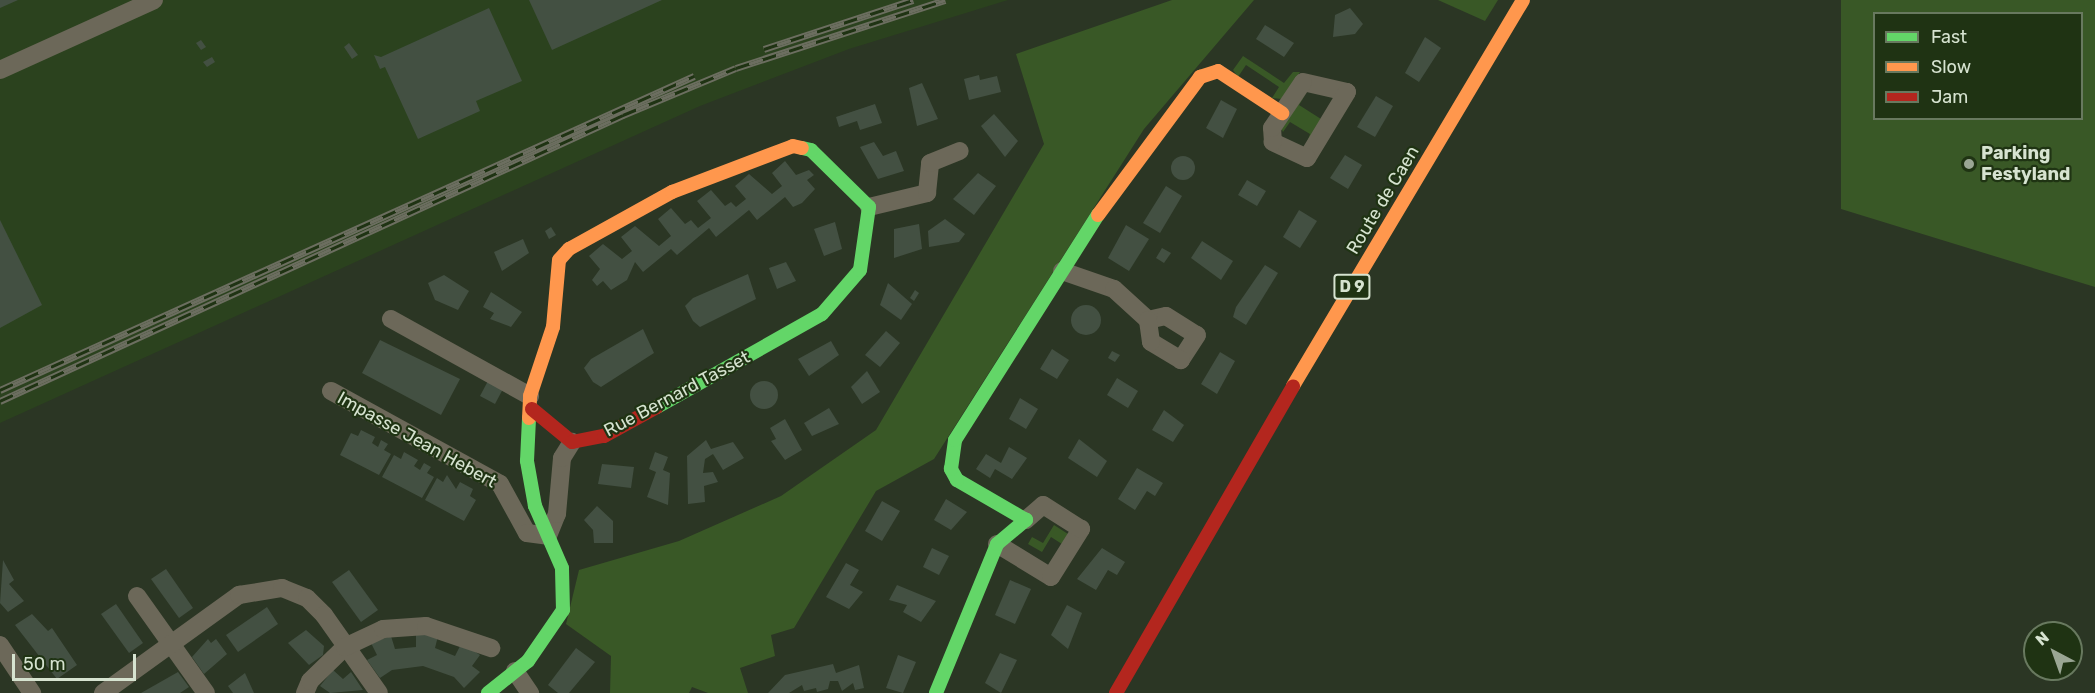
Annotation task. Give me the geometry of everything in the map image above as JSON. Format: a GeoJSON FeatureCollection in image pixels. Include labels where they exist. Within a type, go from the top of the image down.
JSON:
{"type":"FeatureCollection","features":[{"type":"Feature","properties":{"kind":"street"},"geometry":{"type":"LineString","coordinates":[[0,70],[154,0]]}},
{"type":"Feature","properties":{"kind":"street","name":"Route de Caen"},"geometry":{"type":"LineString","coordinates":[[1139,646],[1523,0]]}},
{"type":"Feature","properties":{"kind":"street"},"geometry":{"type":"LineString","coordinates":[[1026,520],[957,480],[950,458],[955,440],[1128,168],[1200,77],[1218,70],[1282,112]]}},
{"type":"Feature","properties":{"kind":"street"},"geometry":{"type":"LineString","coordinates":[[1303,82],[1347,92],[1307,158],[1273,142],[1272,128],[1282,112],[1303,82]]}},
{"type":"Feature","properties":{"kind":"street"},"geometry":{"type":"LineString","coordinates":[[488,693],[515,671],[554,630],[563,610],[562,568],[548,536],[526,461],[531,403],[553,327],[559,260],[569,249],[672,192],[794,146],[811,150],[869,207],[927,193],[930,163],[960,151]]}},
{"type":"Feature","properties":{"kind":"street","name":"Rue Bernard Tasset"},"geometry":{"type":"LineString","coordinates":[[572,442],[604,436],[822,314],[860,270],[869,207]]}},
{"type":"Feature","properties":{"kind":"street"},"geometry":{"type":"LineString","coordinates":[[1062,271],[1114,288],[1148,320]]}},
{"type":"Feature","properties":{"kind":"street"},"geometry":{"type":"LineString","coordinates":[[391,319],[531,403],[572,442],[562,458],[557,514],[548,536]]}},
{"type":"Feature","properties":{"kind":"street","name":"Impasse Jean Hebert"},"geometry":{"type":"LineString","coordinates":[[331,391],[488,475],[507,494],[519,527],[548,536]]}},
{"type":"Feature","properties":{"kind":"street"},"geometry":{"type":"LineString","coordinates":[[936,693],[996,544],[1043,505],[1081,529],[1051,577],[996,544]]}},
{"type":"Feature","properties":{"kind":"street"},"geometry":{"type":"LineString","coordinates":[[104,693],[239,595],[282,588],[307,598],[379,693]]}},
{"type":"Feature","properties":{"kind":"street"},"geometry":{"type":"LineString","coordinates":[[137,596],[206,693]]}},
{"type":"Feature","properties":{"kind":"street"},"geometry":{"type":"LineString","coordinates":[[305,693],[310,681],[345,647],[383,629],[426,626],[491,648]]}},
{"type":"Feature","properties":{"kind":"street"},"geometry":{"type":"LineString","coordinates":[[0,645],[32,693]]}},
{"type":"Feature","properties":{"kind":"street","name":"D 9"},"geometry":{"type":"LineString","coordinates":[[1100,693],[1139,646]]}},
{"type":"Feature","properties":{"kind":"street","name":"D 9"},"geometry":{"type":"LineString","coordinates":[[1116,693],[1139,646]]}},
{"type":"Feature","properties":{"kind":"street"},"geometry":{"type":"LineString","coordinates":[[515,671],[530,693]]}},
{"type":"Feature","properties":{"kind":"shaded area"},"geometry":{"type":"Polygon","coordinates":[[[0,0],[1008,0],[849,49],[700,106],[0,423],[0,0]]]}},
{"type":"Feature","properties":{"kind":"shaded area"},"geometry":{"type":"Polygon","coordinates":[[[1172,0],[1254,0],[1144,129],[934,459],[876,491],[794,628],[771,635],[775,656],[740,668],[748,693],[708,693],[692,687],[689,693],[610,693],[611,656],[566,624],[579,570],[679,541],[781,496],[876,430],[1044,144],[1016,54],[1172,0]]]}},
{"type":"Feature","properties":{"kind":"shaded area"},"geometry":{"type":"Polygon","coordinates":[[[1438,0],[1498,0],[1485,21],[1438,0]]]}},
{"type":"Feature","properties":{"kind":"shaded area","name":"Parking Festyland"},"geometry":{"type":"Polygon","coordinates":[[[1841,0],[2095,0],[2095,287],[1841,209],[1841,0]]]}},
{"type":"Feature","properties":{"kind":"shaded area"},"geometry":{"type":"Polygon","coordinates":[[[1243,56],[1284,83],[1293,72],[1300,72],[1282,99],[1272,98],[1279,87],[1246,65],[1238,77],[1233,70],[1243,56]]]}},
{"type":"Feature","properties":{"kind":"shaded area"},"geometry":{"type":"Polygon","coordinates":[[[1306,94],[1299,105],[1321,119],[1306,145],[1310,134],[1290,122],[1283,132],[1281,128],[1306,94]]]}},
{"type":"Feature","properties":{"kind":"shaded area"},"geometry":{"type":"Polygon","coordinates":[[[1054,525],[1068,534],[1062,544],[1051,537],[1042,552],[1028,544],[1032,537],[1043,543],[1054,525]]]}},
{"type":"Feature","properties":{"kind":"building"},"geometry":{"type":"Polygon","coordinates":[[[0,0],[18,0],[0,8],[0,0]]]}},
{"type":"Feature","properties":{"kind":"building"},"geometry":{"type":"Polygon","coordinates":[[[529,0],[662,0],[552,50],[529,0]]]}},
{"type":"Feature","properties":{"kind":"building"},"geometry":{"type":"Polygon","coordinates":[[[489,8],[522,81],[476,101],[480,111],[418,139],[385,67],[380,69],[374,55],[381,57],[489,8]]]}},
{"type":"Feature","properties":{"kind":"building"},"geometry":{"type":"Polygon","coordinates":[[[1350,8],[1363,24],[1355,34],[1333,37],[1335,15],[1350,8]]]}},
{"type":"Feature","properties":{"kind":"building"},"geometry":{"type":"Polygon","coordinates":[[[1265,25],[1294,43],[1284,57],[1256,39],[1265,25]]]}},
{"type":"Feature","properties":{"kind":"building"},"geometry":{"type":"Polygon","coordinates":[[[1425,37],[1441,48],[1419,82],[1405,73],[1425,37]]]}},
{"type":"Feature","properties":{"kind":"building"},"geometry":{"type":"Polygon","coordinates":[[[201,40],[206,47],[201,50],[196,43],[201,40]]]}},
{"type":"Feature","properties":{"kind":"building"},"geometry":{"type":"Polygon","coordinates":[[[349,43],[358,55],[352,59],[344,47],[349,43]]]}},
{"type":"Feature","properties":{"kind":"building"},"geometry":{"type":"Polygon","coordinates":[[[212,57],[215,62],[207,67],[203,62],[212,57]]]}},
{"type":"Feature","properties":{"kind":"building"},"geometry":{"type":"Polygon","coordinates":[[[979,75],[980,80],[997,76],[1001,92],[969,100],[964,79],[979,75]]]}},
{"type":"Feature","properties":{"kind":"building"},"geometry":{"type":"Polygon","coordinates":[[[922,83],[938,119],[917,126],[909,88],[922,83]]]}},
{"type":"Feature","properties":{"kind":"building"},"geometry":{"type":"Polygon","coordinates":[[[1376,96],[1393,106],[1375,137],[1357,127],[1376,96]]]}},
{"type":"Feature","properties":{"kind":"building"},"geometry":{"type":"Polygon","coordinates":[[[1221,100],[1237,109],[1223,138],[1206,128],[1221,100]]]}},
{"type":"Feature","properties":{"kind":"building"},"geometry":{"type":"Polygon","coordinates":[[[875,104],[882,123],[860,130],[857,121],[839,127],[836,117],[875,104]]]}},
{"type":"Feature","properties":{"kind":"building"},"geometry":{"type":"Polygon","coordinates":[[[994,114],[1018,141],[1005,157],[981,126],[994,114]]]}},
{"type":"Feature","properties":{"kind":"building"},"geometry":{"type":"Polygon","coordinates":[[[874,142],[883,156],[896,151],[904,171],[878,179],[860,147],[874,142]]]}},
{"type":"Feature","properties":{"kind":"building"},"geometry":{"type":"Polygon","coordinates":[[[1345,155],[1362,165],[1348,189],[1330,178],[1345,155]]]}},
{"type":"Feature","properties":{"kind":"building"},"geometry":{"type":"Polygon","coordinates":[[[1183,156],[1192,159],[1195,168],[1192,177],[1183,180],[1174,177],[1171,168],[1174,159],[1183,156]]]}},
{"type":"Feature","properties":{"kind":"building"},"geometry":{"type":"Polygon","coordinates":[[[785,161],[796,175],[809,170],[814,175],[807,180],[815,189],[802,203],[793,207],[785,197],[757,220],[749,210],[716,237],[709,228],[677,255],[671,249],[643,272],[635,262],[627,280],[611,290],[603,281],[597,286],[592,280],[600,269],[589,256],[603,244],[622,259],[632,251],[621,237],[635,226],[659,246],[671,236],[658,219],[671,208],[685,224],[691,220],[698,228],[711,218],[697,201],[711,190],[725,206],[731,202],[736,207],[746,199],[735,186],[749,174],[772,194],[782,186],[772,173],[785,161]]]}},
{"type":"Feature","properties":{"kind":"building"},"geometry":{"type":"Polygon","coordinates":[[[978,173],[996,186],[974,215],[953,199],[978,173]]]}},
{"type":"Feature","properties":{"kind":"building"},"geometry":{"type":"Polygon","coordinates":[[[1247,180],[1266,191],[1257,206],[1238,195],[1247,180]]]}},
{"type":"Feature","properties":{"kind":"building"},"geometry":{"type":"Polygon","coordinates":[[[1166,186],[1182,196],[1160,233],[1143,223],[1166,186]]]}},
{"type":"Feature","properties":{"kind":"building"},"geometry":{"type":"Polygon","coordinates":[[[1299,210],[1317,221],[1300,248],[1283,237],[1299,210]]]}},
{"type":"Feature","properties":{"kind":"building"},"geometry":{"type":"Polygon","coordinates":[[[945,219],[965,234],[959,242],[929,247],[928,231],[945,219]]]}},
{"type":"Feature","properties":{"kind":"building"},"geometry":{"type":"Polygon","coordinates":[[[0,220],[42,305],[0,328],[0,220]]]}},
{"type":"Feature","properties":{"kind":"building"},"geometry":{"type":"Polygon","coordinates":[[[835,222],[842,249],[824,256],[814,229],[835,222]]]}},
{"type":"Feature","properties":{"kind":"building"},"geometry":{"type":"Polygon","coordinates":[[[919,224],[922,249],[894,258],[894,229],[919,224]]]}},
{"type":"Feature","properties":{"kind":"building"},"geometry":{"type":"Polygon","coordinates":[[[1126,225],[1149,239],[1129,271],[1108,258],[1126,225]]]}},
{"type":"Feature","properties":{"kind":"building"},"geometry":{"type":"Polygon","coordinates":[[[551,227],[556,235],[549,239],[545,231],[551,227]]]}},
{"type":"Feature","properties":{"kind":"building"},"geometry":{"type":"Polygon","coordinates":[[[523,239],[529,253],[502,271],[494,252],[523,239]]]}},
{"type":"Feature","properties":{"kind":"building"},"geometry":{"type":"Polygon","coordinates":[[[1202,241],[1233,261],[1221,280],[1191,258],[1202,241]]]}},
{"type":"Feature","properties":{"kind":"building"},"geometry":{"type":"Polygon","coordinates":[[[1162,248],[1171,253],[1164,263],[1156,258],[1162,248]]]}},
{"type":"Feature","properties":{"kind":"building"},"geometry":{"type":"Polygon","coordinates":[[[786,262],[796,281],[777,289],[769,268],[786,262]]]}},
{"type":"Feature","properties":{"kind":"building"},"geometry":{"type":"Polygon","coordinates":[[[1265,265],[1278,273],[1246,325],[1233,317],[1236,307],[1265,265]]]}},
{"type":"Feature","properties":{"kind":"building"},"geometry":{"type":"Polygon","coordinates":[[[748,274],[756,299],[700,327],[693,321],[685,306],[693,298],[748,274]]]}},
{"type":"Feature","properties":{"kind":"building"},"geometry":{"type":"Polygon","coordinates":[[[444,275],[469,291],[458,310],[435,300],[428,283],[444,275]]]}},
{"type":"Feature","properties":{"kind":"building"},"geometry":{"type":"Polygon","coordinates":[[[888,283],[912,304],[901,320],[880,305],[888,283]]]}},
{"type":"Feature","properties":{"kind":"building"},"geometry":{"type":"Polygon","coordinates":[[[915,290],[919,293],[914,301],[910,298],[915,290]]]}},
{"type":"Feature","properties":{"kind":"building"},"geometry":{"type":"Polygon","coordinates":[[[491,292],[522,312],[511,327],[490,319],[494,313],[483,307],[491,292]]]}},
{"type":"Feature","properties":{"kind":"building"},"geometry":{"type":"Polygon","coordinates":[[[1086,305],[1097,309],[1101,320],[1097,331],[1086,335],[1075,331],[1071,320],[1075,309],[1086,305]]]}},
{"type":"Feature","properties":{"kind":"building"},"geometry":{"type":"Polygon","coordinates":[[[643,329],[654,353],[601,387],[593,382],[584,368],[591,359],[643,329]]]}},
{"type":"Feature","properties":{"kind":"building"},"geometry":{"type":"Polygon","coordinates":[[[886,331],[900,343],[880,367],[865,355],[886,331]]]}},
{"type":"Feature","properties":{"kind":"building"},"geometry":{"type":"Polygon","coordinates":[[[380,340],[460,379],[441,415],[362,373],[380,340]]]}},
{"type":"Feature","properties":{"kind":"building"},"geometry":{"type":"Polygon","coordinates":[[[831,341],[839,355],[809,376],[798,359],[831,341]]]}},
{"type":"Feature","properties":{"kind":"building"},"geometry":{"type":"Polygon","coordinates":[[[1052,349],[1069,360],[1057,379],[1040,369],[1052,349]]]}},
{"type":"Feature","properties":{"kind":"building"},"geometry":{"type":"Polygon","coordinates":[[[1112,351],[1120,355],[1115,362],[1108,358],[1112,351]]]}},
{"type":"Feature","properties":{"kind":"building"},"geometry":{"type":"Polygon","coordinates":[[[1220,352],[1235,361],[1217,394],[1201,384],[1220,352]]]}},
{"type":"Feature","properties":{"kind":"building"},"geometry":{"type":"Polygon","coordinates":[[[867,371],[880,392],[862,404],[851,387],[867,371]]]}},
{"type":"Feature","properties":{"kind":"building"},"geometry":{"type":"Polygon","coordinates":[[[1117,378],[1138,391],[1128,408],[1107,395],[1117,378]]]}},
{"type":"Feature","properties":{"kind":"building"},"geometry":{"type":"Polygon","coordinates":[[[489,379],[504,387],[495,404],[480,396],[489,379]]]}},
{"type":"Feature","properties":{"kind":"building"},"geometry":{"type":"Polygon","coordinates":[[[764,381],[774,385],[778,395],[774,405],[764,409],[754,405],[750,395],[754,385],[764,381]]]}},
{"type":"Feature","properties":{"kind":"building"},"geometry":{"type":"Polygon","coordinates":[[[1020,398],[1038,409],[1026,429],[1009,419],[1020,398]]]}},
{"type":"Feature","properties":{"kind":"building"},"geometry":{"type":"Polygon","coordinates":[[[829,408],[839,424],[812,436],[804,423],[829,408]]]}},
{"type":"Feature","properties":{"kind":"building"},"geometry":{"type":"Polygon","coordinates":[[[1164,410],[1184,425],[1173,442],[1152,430],[1164,410]]]}},
{"type":"Feature","properties":{"kind":"building"},"geometry":{"type":"Polygon","coordinates":[[[785,419],[802,450],[785,460],[771,441],[776,439],[770,428],[785,419]]]}},
{"type":"Feature","properties":{"kind":"building"},"geometry":{"type":"Polygon","coordinates":[[[361,430],[375,437],[372,443],[378,447],[381,440],[388,444],[384,450],[391,454],[379,475],[340,455],[351,433],[358,436],[361,430]]]}},
{"type":"Feature","properties":{"kind":"building"},"geometry":{"type":"Polygon","coordinates":[[[1079,439],[1107,461],[1097,477],[1068,458],[1079,439]]]}},
{"type":"Feature","properties":{"kind":"building"},"geometry":{"type":"Polygon","coordinates":[[[706,440],[711,449],[733,442],[744,458],[723,470],[713,454],[705,459],[703,473],[713,472],[718,482],[704,486],[705,502],[688,504],[687,456],[706,440]]]}},
{"type":"Feature","properties":{"kind":"building"},"geometry":{"type":"Polygon","coordinates":[[[1009,447],[1027,458],[1012,479],[995,469],[990,478],[976,469],[986,454],[1001,463],[1009,447]]]}},
{"type":"Feature","properties":{"kind":"building"},"geometry":{"type":"Polygon","coordinates":[[[404,452],[418,460],[414,466],[420,470],[424,463],[431,467],[427,473],[434,477],[422,498],[382,477],[394,455],[401,459],[404,452]]]}},
{"type":"Feature","properties":{"kind":"building"},"geometry":{"type":"Polygon","coordinates":[[[655,452],[668,457],[663,470],[670,473],[668,505],[647,497],[656,472],[649,469],[655,452]]]}},
{"type":"Feature","properties":{"kind":"building"},"geometry":{"type":"Polygon","coordinates":[[[602,464],[634,467],[631,488],[598,484],[602,464]]]}},
{"type":"Feature","properties":{"kind":"building"},"geometry":{"type":"Polygon","coordinates":[[[1137,468],[1163,483],[1155,496],[1147,491],[1135,510],[1118,499],[1137,468]]]}},
{"type":"Feature","properties":{"kind":"building"},"geometry":{"type":"Polygon","coordinates":[[[447,475],[456,489],[460,482],[473,489],[470,496],[476,500],[464,521],[425,500],[437,478],[443,482],[447,475]]]}},
{"type":"Feature","properties":{"kind":"building"},"geometry":{"type":"Polygon","coordinates":[[[946,499],[967,512],[951,530],[934,520],[946,499]]]}},
{"type":"Feature","properties":{"kind":"building"},"geometry":{"type":"Polygon","coordinates":[[[882,501],[900,511],[882,541],[865,531],[882,501]]]}},
{"type":"Feature","properties":{"kind":"building"},"geometry":{"type":"Polygon","coordinates":[[[597,506],[613,521],[613,543],[594,543],[593,530],[584,520],[597,506]]]}},
{"type":"Feature","properties":{"kind":"building"},"geometry":{"type":"Polygon","coordinates":[[[932,548],[949,556],[939,575],[923,567],[932,548]]]}},
{"type":"Feature","properties":{"kind":"building"},"geometry":{"type":"Polygon","coordinates":[[[1102,548],[1125,562],[1117,575],[1108,570],[1096,590],[1077,579],[1102,548]]]}},
{"type":"Feature","properties":{"kind":"building"},"geometry":{"type":"Polygon","coordinates":[[[3,560],[14,580],[9,584],[24,601],[8,612],[0,603],[3,560]]]}},
{"type":"Feature","properties":{"kind":"building"},"geometry":{"type":"Polygon","coordinates":[[[846,563],[859,570],[850,585],[863,592],[849,609],[826,597],[846,563]]]}},
{"type":"Feature","properties":{"kind":"building"},"geometry":{"type":"Polygon","coordinates":[[[166,569],[193,608],[179,618],[151,579],[166,569]]]}},
{"type":"Feature","properties":{"kind":"building"},"geometry":{"type":"Polygon","coordinates":[[[349,570],[378,610],[361,622],[332,582],[349,570]]]}},
{"type":"Feature","properties":{"kind":"building"},"geometry":{"type":"Polygon","coordinates":[[[1010,580],[1031,589],[1015,624],[995,615],[1010,580]]]}},
{"type":"Feature","properties":{"kind":"building"},"geometry":{"type":"Polygon","coordinates":[[[897,585],[936,601],[921,622],[903,612],[907,605],[889,600],[897,585]]]}},
{"type":"Feature","properties":{"kind":"building"},"geometry":{"type":"Polygon","coordinates":[[[116,604],[143,643],[129,653],[101,614],[116,604]]]}},
{"type":"Feature","properties":{"kind":"building"},"geometry":{"type":"Polygon","coordinates":[[[1067,605],[1082,613],[1068,649],[1051,635],[1067,605]]]}},
{"type":"Feature","properties":{"kind":"building"},"geometry":{"type":"Polygon","coordinates":[[[267,607],[278,624],[238,652],[226,635],[267,607]]]}},
{"type":"Feature","properties":{"kind":"building"},"geometry":{"type":"Polygon","coordinates":[[[32,614],[48,631],[52,628],[77,665],[57,679],[15,625],[32,614]]]}},
{"type":"Feature","properties":{"kind":"building"},"geometry":{"type":"Polygon","coordinates":[[[306,630],[324,646],[323,655],[309,665],[288,643],[306,630]]]}},
{"type":"Feature","properties":{"kind":"building"},"geometry":{"type":"Polygon","coordinates":[[[416,633],[438,636],[435,648],[455,656],[461,644],[471,649],[480,655],[472,666],[480,672],[464,688],[454,677],[423,666],[392,670],[380,678],[367,660],[377,655],[371,643],[391,636],[395,649],[416,647],[416,633]]]}},
{"type":"Feature","properties":{"kind":"building"},"geometry":{"type":"Polygon","coordinates":[[[208,639],[211,643],[216,639],[227,654],[204,674],[192,657],[208,639]]]}},
{"type":"Feature","properties":{"kind":"building"},"geometry":{"type":"Polygon","coordinates":[[[576,648],[595,662],[569,693],[558,693],[548,685],[576,648]]]}},
{"type":"Feature","properties":{"kind":"building"},"geometry":{"type":"Polygon","coordinates":[[[1000,653],[1017,660],[1001,693],[985,683],[1000,653]]]}},
{"type":"Feature","properties":{"kind":"building"},"geometry":{"type":"Polygon","coordinates":[[[898,655],[916,662],[903,693],[886,688],[898,655]]]}},
{"type":"Feature","properties":{"kind":"building"},"geometry":{"type":"Polygon","coordinates":[[[833,664],[836,673],[859,665],[864,688],[855,690],[853,683],[842,691],[838,681],[830,681],[828,689],[817,692],[816,688],[804,691],[802,685],[789,693],[768,693],[785,675],[833,664]]]}},
{"type":"Feature","properties":{"kind":"building"},"geometry":{"type":"Polygon","coordinates":[[[333,670],[343,679],[351,672],[363,690],[330,693],[320,686],[333,670]]]}},
{"type":"Feature","properties":{"kind":"building"},"geometry":{"type":"Polygon","coordinates":[[[178,672],[189,687],[180,693],[141,693],[178,672]]]}},
{"type":"Feature","properties":{"kind":"building"},"geometry":{"type":"Polygon","coordinates":[[[245,673],[254,693],[233,693],[228,686],[245,673]]]}},
{"type":"Feature","properties":{"kind":"railway"},"geometry":{"type":"LineString","coordinates":[[764,49],[913,0]]}},
{"type":"Feature","properties":{"kind":"railway"},"geometry":{"type":"LineString","coordinates":[[0,401],[623,115],[736,68],[945,0]]}},
{"type":"Feature","properties":{"kind":"railway"},"geometry":{"type":"LineString","coordinates":[[0,390],[694,76]]}},
{"type":"Feature","properties":{"kind":"traffic: fast"},"geometry":{"type":"LineString","coordinates":[[657,407],[822,314],[860,270],[869,207],[811,150],[802,148]]}},
{"type":"Feature","properties":{"kind":"traffic: fast"},"geometry":{"type":"LineString","coordinates":[[936,693],[997,544],[1026,520],[957,480],[951,469],[955,440],[1098,215]]}},
{"type":"Feature","properties":{"kind":"traffic: fast"},"geometry":{"type":"LineString","coordinates":[[488,693],[528,661],[563,610],[562,568],[535,506],[527,461],[529,418]]}},
{"type":"Feature","properties":{"kind":"traffic: slow"},"geometry":{"type":"LineString","coordinates":[[1293,386],[1523,0]]}},
{"type":"Feature","properties":{"kind":"traffic: slow"},"geometry":{"type":"LineString","coordinates":[[1098,215],[1200,77],[1218,71],[1282,113]]}},
{"type":"Feature","properties":{"kind":"traffic: slow"},"geometry":{"type":"LineString","coordinates":[[529,418],[530,396],[553,327],[559,260],[569,249],[672,192],[793,146],[802,148]]}},
{"type":"Feature","properties":{"kind":"traffic: jam"},"geometry":{"type":"LineString","coordinates":[[1116,693],[1293,386]]}},
{"type":"Feature","properties":{"kind":"traffic: jam"},"geometry":{"type":"LineString","coordinates":[[532,409],[572,442],[604,436],[657,407]]}},
{"type":"Feature","properties":{"kind":"place","name":"Parking Festyland"},"geometry":{"type":"Point","coordinates":[1969,164]}}]}
